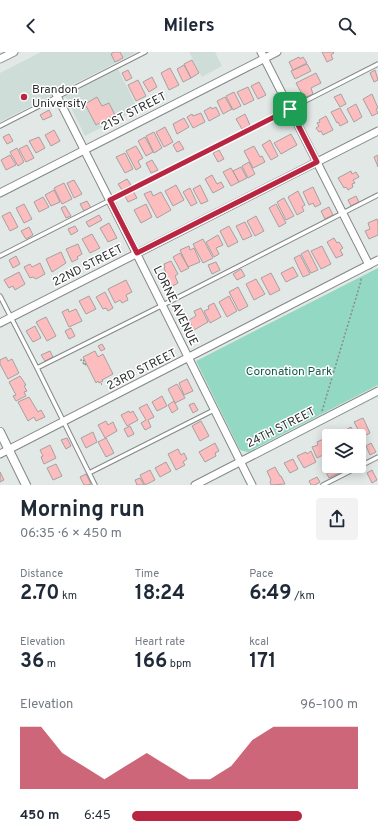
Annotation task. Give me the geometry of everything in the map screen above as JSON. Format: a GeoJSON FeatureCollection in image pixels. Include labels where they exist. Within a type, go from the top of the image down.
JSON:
{"type":"FeatureCollection","features":[{"type":"Feature","properties":{"kind":"street"},"geometry":{"type":"LineString","coordinates":[[0,59],[14,52]]}},
{"type":"Feature","properties":{"kind":"street","name":"21ST STREET"},"geometry":{"type":"LineString","coordinates":[[0,193],[263,55],[278,52]]}},
{"type":"Feature","properties":{"kind":"street"},"geometry":{"type":"LineString","coordinates":[[263,55],[369,265]]}},
{"type":"Feature","properties":{"kind":"street","name":"LORNE AVENUE"},"geometry":{"type":"LineString","coordinates":[[57,95],[252,485]]}},
{"type":"Feature","properties":{"kind":"street","name":"22ND STREET"},"geometry":{"type":"LineString","coordinates":[[0,323],[378,131]]}},
{"type":"Feature","properties":{"kind":"street","name":"23RD STREET"},"geometry":{"type":"LineString","coordinates":[[0,454],[378,260]]}},
{"type":"Feature","properties":{"kind":"street","name":"24TH STREET"},"geometry":{"type":"LineString","coordinates":[[195,485],[378,391]]}},
{"type":"Feature","properties":{"kind":"street"},"geometry":{"type":"LineString","coordinates":[[0,432],[26,485]]}},
{"type":"Feature","properties":{"kind":"lane"},"geometry":{"type":"LineString","coordinates":[[0,126],[57,95],[145,52]]}},
{"type":"Feature","properties":{"kind":"lane"},"geometry":{"type":"LineString","coordinates":[[0,256],[378,64]]}},
{"type":"Feature","properties":{"kind":"lane"},"geometry":{"type":"LineString","coordinates":[[37,368],[378,195]]}},
{"type":"Feature","properties":{"kind":"lane"},"geometry":{"type":"LineString","coordinates":[[0,296],[95,485]]}},
{"type":"Feature","properties":{"kind":"lane"},"geometry":{"type":"LineString","coordinates":[[89,473],[214,410]]}},
{"type":"Feature","properties":{"kind":"lane"},"geometry":{"type":"LineString","coordinates":[[323,485],[378,457]]}},
{"type":"Feature","properties":{"kind":"path"},"geometry":{"type":"LineString","coordinates":[[319,421],[361,281],[361,269]]}},
{"type":"Feature","properties":{"kind":"path"},"geometry":{"type":"LineString","coordinates":[[84,364],[81,360],[83,359],[86,366],[87,365]]}},
{"type":"Feature","properties":{"kind":"shaded area","name":"Brandon University"},"geometry":{"type":"Polygon","coordinates":[[[41,52],[137,52],[0,122],[0,73],[41,52]]]}},
{"type":"Feature","properties":{"kind":"shaded area"},"geometry":{"type":"Polygon","coordinates":[[[189,52],[215,52],[222,66],[202,77],[189,52]]]}},
{"type":"Feature","properties":{"kind":"shaded area","name":"Brandon University"},"geometry":{"type":"Polygon","coordinates":[[[118,69],[138,109],[85,136],[65,96],[118,69]]]}},
{"type":"Feature","properties":{"kind":"green space","name":"Coronation Park"},"geometry":{"type":"Polygon","coordinates":[[[378,268],[378,385],[248,452],[240,450],[196,361],[378,268]]]}},
{"type":"Feature","properties":{"kind":"building"},"geometry":{"type":"Polygon","coordinates":[[[114,52],[120,52],[123,58],[115,62],[111,54],[114,52]]]}},
{"type":"Feature","properties":{"kind":"building"},"geometry":{"type":"Polygon","coordinates":[[[322,52],[333,52],[334,53],[331,55],[333,59],[327,62],[322,52]]]}},
{"type":"Feature","properties":{"kind":"building"},"geometry":{"type":"Polygon","coordinates":[[[299,57],[300,59],[303,57],[307,63],[293,70],[289,62],[299,57]]]}},
{"type":"Feature","properties":{"kind":"building"},"geometry":{"type":"Polygon","coordinates":[[[192,60],[199,73],[191,78],[184,64],[192,60]]]}},
{"type":"Feature","properties":{"kind":"building"},"geometry":{"type":"Polygon","coordinates":[[[307,64],[311,71],[295,79],[291,71],[307,64]]]}},
{"type":"Feature","properties":{"kind":"building"},"geometry":{"type":"Polygon","coordinates":[[[184,65],[191,78],[183,82],[177,69],[184,65]]]}},
{"type":"Feature","properties":{"kind":"building"},"geometry":{"type":"Polygon","coordinates":[[[170,68],[179,85],[169,90],[161,73],[170,68]]]}},
{"type":"Feature","properties":{"kind":"building"},"geometry":{"type":"Polygon","coordinates":[[[128,70],[132,78],[126,81],[122,73],[128,70]]]}},
{"type":"Feature","properties":{"kind":"building"},"geometry":{"type":"Polygon","coordinates":[[[375,70],[378,80],[374,82],[370,73],[375,70]]]}},
{"type":"Feature","properties":{"kind":"building"},"geometry":{"type":"Polygon","coordinates":[[[316,73],[321,83],[311,88],[313,94],[304,98],[296,83],[316,73]]]}},
{"type":"Feature","properties":{"kind":"building"},"geometry":{"type":"Polygon","coordinates":[[[152,77],[157,87],[149,92],[143,82],[152,77]]]}},
{"type":"Feature","properties":{"kind":"building"},"geometry":{"type":"Polygon","coordinates":[[[138,80],[146,96],[136,101],[128,85],[138,80]]]}},
{"type":"Feature","properties":{"kind":"building"},"geometry":{"type":"Polygon","coordinates":[[[259,82],[266,95],[258,99],[251,86],[259,82]]]}},
{"type":"Feature","properties":{"kind":"building"},"geometry":{"type":"Polygon","coordinates":[[[248,87],[254,100],[244,105],[237,92],[248,87]]]}},
{"type":"Feature","properties":{"kind":"building"},"geometry":{"type":"Polygon","coordinates":[[[234,92],[241,106],[233,110],[226,96],[234,92]]]}},
{"type":"Feature","properties":{"kind":"building"},"geometry":{"type":"Polygon","coordinates":[[[341,94],[346,104],[340,107],[334,97],[341,94]]]}},
{"type":"Feature","properties":{"kind":"building"},"geometry":{"type":"Polygon","coordinates":[[[372,94],[378,108],[376,109],[378,113],[372,116],[363,99],[372,94]]]}},
{"type":"Feature","properties":{"kind":"building"},"geometry":{"type":"Polygon","coordinates":[[[97,97],[102,106],[109,103],[115,115],[96,125],[85,104],[97,97]]]}},
{"type":"Feature","properties":{"kind":"building"},"geometry":{"type":"Polygon","coordinates":[[[225,97],[232,109],[223,114],[217,101],[225,97]]]}},
{"type":"Feature","properties":{"kind":"building"},"geometry":{"type":"Polygon","coordinates":[[[356,104],[362,117],[354,122],[347,109],[356,104]]]}},
{"type":"Feature","properties":{"kind":"building"},"geometry":{"type":"Polygon","coordinates":[[[211,107],[212,109],[216,107],[220,115],[209,121],[204,111],[211,107]]]}},
{"type":"Feature","properties":{"kind":"building"},"geometry":{"type":"Polygon","coordinates":[[[340,108],[348,122],[340,126],[331,112],[340,108]]]}},
{"type":"Feature","properties":{"kind":"building"},"geometry":{"type":"Polygon","coordinates":[[[49,110],[52,116],[43,120],[40,115],[49,110]]]}},
{"type":"Feature","properties":{"kind":"building"},"geometry":{"type":"Polygon","coordinates":[[[201,113],[205,122],[193,128],[187,117],[192,114],[193,116],[201,113]]]}},
{"type":"Feature","properties":{"kind":"building"},"geometry":{"type":"Polygon","coordinates":[[[245,114],[250,125],[242,129],[236,119],[245,114]]]}},
{"type":"Feature","properties":{"kind":"building"},"geometry":{"type":"Polygon","coordinates":[[[326,116],[333,130],[323,135],[321,131],[319,132],[316,128],[319,126],[317,123],[320,122],[319,120],[326,116]]]}},
{"type":"Feature","properties":{"kind":"building"},"geometry":{"type":"Polygon","coordinates":[[[184,118],[189,127],[177,134],[173,124],[184,118]]]}},
{"type":"Feature","properties":{"kind":"building"},"geometry":{"type":"Polygon","coordinates":[[[165,127],[173,142],[164,147],[156,132],[165,127]]]}},
{"type":"Feature","properties":{"kind":"building"},"geometry":{"type":"Polygon","coordinates":[[[54,130],[60,141],[51,146],[45,135],[54,130]]]}},
{"type":"Feature","properties":{"kind":"building"},"geometry":{"type":"Polygon","coordinates":[[[154,132],[162,148],[154,153],[146,136],[154,132]]]}},
{"type":"Feature","properties":{"kind":"building"},"geometry":{"type":"Polygon","coordinates":[[[9,134],[13,141],[7,144],[3,137],[9,134]]]}},
{"type":"Feature","properties":{"kind":"building"},"geometry":{"type":"Polygon","coordinates":[[[291,134],[297,145],[281,154],[274,143],[291,134]]]}},
{"type":"Feature","properties":{"kind":"building"},"geometry":{"type":"Polygon","coordinates":[[[39,137],[45,148],[36,153],[29,141],[39,137]]]}},
{"type":"Feature","properties":{"kind":"building"},"geometry":{"type":"Polygon","coordinates":[[[145,137],[153,152],[146,156],[138,141],[145,137]]]}},
{"type":"Feature","properties":{"kind":"building"},"geometry":{"type":"Polygon","coordinates":[[[270,140],[278,156],[271,160],[262,145],[270,140]]]}},
{"type":"Feature","properties":{"kind":"building"},"geometry":{"type":"Polygon","coordinates":[[[179,141],[184,149],[177,152],[173,145],[179,141]]]}},
{"type":"Feature","properties":{"kind":"building"},"geometry":{"type":"Polygon","coordinates":[[[27,145],[34,158],[26,162],[19,149],[27,145]]]}},
{"type":"Feature","properties":{"kind":"building"},"geometry":{"type":"Polygon","coordinates":[[[136,146],[143,158],[138,161],[141,167],[136,170],[126,151],[136,146]]]}},
{"type":"Feature","properties":{"kind":"building"},"geometry":{"type":"Polygon","coordinates":[[[254,146],[260,157],[262,156],[265,162],[253,168],[244,151],[254,146]]]}},
{"type":"Feature","properties":{"kind":"building"},"geometry":{"type":"Polygon","coordinates":[[[17,148],[24,162],[18,166],[10,152],[17,148]]]}},
{"type":"Feature","properties":{"kind":"building"},"geometry":{"type":"Polygon","coordinates":[[[219,150],[224,159],[218,162],[213,153],[219,150]]]}},
{"type":"Feature","properties":{"kind":"building"},"geometry":{"type":"Polygon","coordinates":[[[125,153],[133,169],[125,173],[116,157],[125,153]]]}},
{"type":"Feature","properties":{"kind":"building"},"geometry":{"type":"Polygon","coordinates":[[[10,155],[16,165],[6,170],[1,160],[10,155]]]}},
{"type":"Feature","properties":{"kind":"building"},"geometry":{"type":"Polygon","coordinates":[[[378,155],[378,167],[374,157],[378,155]]]}},
{"type":"Feature","properties":{"kind":"building"},"geometry":{"type":"Polygon","coordinates":[[[152,160],[158,170],[151,173],[146,163],[152,160]]]}},
{"type":"Feature","properties":{"kind":"building"},"geometry":{"type":"Polygon","coordinates":[[[249,162],[255,174],[248,178],[242,166],[249,162]]]}},
{"type":"Feature","properties":{"kind":"building"},"geometry":{"type":"Polygon","coordinates":[[[241,167],[247,178],[239,182],[233,171],[241,167]]]}},
{"type":"Feature","properties":{"kind":"building"},"geometry":{"type":"Polygon","coordinates":[[[231,168],[239,182],[231,186],[223,172],[231,168]]]}},
{"type":"Feature","properties":{"kind":"building"},"geometry":{"type":"Polygon","coordinates":[[[351,171],[352,174],[356,172],[359,177],[353,180],[355,183],[352,184],[353,187],[348,190],[346,187],[344,188],[338,178],[351,171]]]}},
{"type":"Feature","properties":{"kind":"building"},"geometry":{"type":"Polygon","coordinates":[[[212,175],[217,184],[221,182],[224,187],[213,193],[205,179],[212,175]]]}},
{"type":"Feature","properties":{"kind":"building"},"geometry":{"type":"Polygon","coordinates":[[[127,179],[131,185],[122,190],[118,184],[127,179]]]}},
{"type":"Feature","properties":{"kind":"building"},"geometry":{"type":"Polygon","coordinates":[[[74,180],[82,194],[74,198],[67,183],[74,180]]]}},
{"type":"Feature","properties":{"kind":"building"},"geometry":{"type":"Polygon","coordinates":[[[64,183],[72,199],[62,204],[54,188],[64,183]]]}},
{"type":"Feature","properties":{"kind":"building"},"geometry":{"type":"Polygon","coordinates":[[[176,185],[184,200],[173,206],[165,191],[176,185]]]}},
{"type":"Feature","properties":{"kind":"building"},"geometry":{"type":"Polygon","coordinates":[[[200,185],[208,201],[201,204],[193,189],[200,185]]]}},
{"type":"Feature","properties":{"kind":"building"},"geometry":{"type":"Polygon","coordinates":[[[313,187],[321,204],[315,207],[313,203],[309,205],[303,192],[313,187]]]}},
{"type":"Feature","properties":{"kind":"building"},"geometry":{"type":"Polygon","coordinates":[[[190,188],[197,203],[191,206],[183,192],[190,188]]]}},
{"type":"Feature","properties":{"kind":"building"},"geometry":{"type":"Polygon","coordinates":[[[54,190],[60,202],[51,206],[45,195],[54,190]]]}},
{"type":"Feature","properties":{"kind":"building"},"geometry":{"type":"Polygon","coordinates":[[[133,191],[137,198],[128,202],[125,196],[133,191]]]}},
{"type":"Feature","properties":{"kind":"building"},"geometry":{"type":"Polygon","coordinates":[[[151,191],[153,196],[161,192],[171,210],[157,218],[144,194],[151,191]]]}},
{"type":"Feature","properties":{"kind":"building"},"geometry":{"type":"Polygon","coordinates":[[[298,191],[305,205],[302,207],[304,211],[297,215],[288,197],[298,191]]]}},
{"type":"Feature","properties":{"kind":"building"},"geometry":{"type":"Polygon","coordinates":[[[356,196],[359,202],[351,206],[348,200],[356,196]]]}},
{"type":"Feature","properties":{"kind":"building"},"geometry":{"type":"Polygon","coordinates":[[[43,197],[49,207],[39,212],[34,202],[43,197]]]}},
{"type":"Feature","properties":{"kind":"building"},"geometry":{"type":"Polygon","coordinates":[[[284,198],[294,216],[286,220],[277,202],[284,198]]]}},
{"type":"Feature","properties":{"kind":"building"},"geometry":{"type":"Polygon","coordinates":[[[87,201],[91,208],[84,211],[80,204],[87,201]]]}},
{"type":"Feature","properties":{"kind":"building"},"geometry":{"type":"Polygon","coordinates":[[[24,204],[32,219],[24,223],[16,208],[24,204]]]}},
{"type":"Feature","properties":{"kind":"building"},"geometry":{"type":"Polygon","coordinates":[[[146,204],[152,217],[141,223],[134,210],[146,204]]]}},
{"type":"Feature","properties":{"kind":"building"},"geometry":{"type":"Polygon","coordinates":[[[276,204],[286,223],[279,227],[269,208],[276,204]]]}},
{"type":"Feature","properties":{"kind":"building"},"geometry":{"type":"Polygon","coordinates":[[[65,206],[71,216],[66,218],[61,208],[65,206]]]}},
{"type":"Feature","properties":{"kind":"building"},"geometry":{"type":"Polygon","coordinates":[[[329,207],[333,215],[325,219],[321,211],[329,207]]]}},
{"type":"Feature","properties":{"kind":"building"},"geometry":{"type":"Polygon","coordinates":[[[10,212],[18,227],[10,231],[2,216],[10,212]]]}},
{"type":"Feature","properties":{"kind":"building"},"geometry":{"type":"Polygon","coordinates":[[[99,215],[102,220],[89,227],[86,222],[99,215]]]}},
{"type":"Feature","properties":{"kind":"building"},"geometry":{"type":"Polygon","coordinates":[[[256,216],[264,231],[255,236],[247,221],[256,216]]]}},
{"type":"Feature","properties":{"kind":"building"},"geometry":{"type":"Polygon","coordinates":[[[377,219],[378,235],[369,239],[365,231],[370,229],[368,223],[377,219]]]}},
{"type":"Feature","properties":{"kind":"building"},"geometry":{"type":"Polygon","coordinates":[[[245,222],[252,236],[243,240],[236,226],[245,222]]]}},
{"type":"Feature","properties":{"kind":"building"},"geometry":{"type":"Polygon","coordinates":[[[109,223],[117,238],[108,242],[100,228],[109,223]]]}},
{"type":"Feature","properties":{"kind":"building"},"geometry":{"type":"Polygon","coordinates":[[[75,226],[78,231],[71,235],[68,229],[75,226]]]}},
{"type":"Feature","properties":{"kind":"building"},"geometry":{"type":"Polygon","coordinates":[[[229,226],[238,242],[228,247],[220,231],[229,226]]]}},
{"type":"Feature","properties":{"kind":"building"},"geometry":{"type":"Polygon","coordinates":[[[29,227],[33,235],[26,239],[21,231],[29,227]]]}},
{"type":"Feature","properties":{"kind":"building"},"geometry":{"type":"Polygon","coordinates":[[[92,234],[100,248],[90,253],[82,239],[92,234]]]}},
{"type":"Feature","properties":{"kind":"building"},"geometry":{"type":"Polygon","coordinates":[[[218,235],[223,245],[216,248],[219,254],[214,257],[206,242],[218,235]]]}},
{"type":"Feature","properties":{"kind":"building"},"geometry":{"type":"Polygon","coordinates":[[[334,238],[343,248],[340,250],[343,255],[336,258],[327,242],[334,238]]]}},
{"type":"Feature","properties":{"kind":"building"},"geometry":{"type":"Polygon","coordinates":[[[203,239],[213,258],[203,263],[193,244],[203,239]]]}},
{"type":"Feature","properties":{"kind":"building"},"geometry":{"type":"Polygon","coordinates":[[[78,244],[82,254],[77,257],[78,259],[72,262],[66,249],[78,244]]]}},
{"type":"Feature","properties":{"kind":"building"},"geometry":{"type":"Polygon","coordinates":[[[189,246],[190,250],[194,248],[200,262],[188,267],[180,250],[189,246]]]}},
{"type":"Feature","properties":{"kind":"building"},"geometry":{"type":"Polygon","coordinates":[[[322,246],[331,264],[321,269],[311,251],[322,246]]]}},
{"type":"Feature","properties":{"kind":"building"},"geometry":{"type":"Polygon","coordinates":[[[308,250],[318,270],[311,273],[301,254],[308,250]]]}},
{"type":"Feature","properties":{"kind":"building"},"geometry":{"type":"Polygon","coordinates":[[[61,252],[66,263],[52,272],[46,259],[61,252]]]}},
{"type":"Feature","properties":{"kind":"building"},"geometry":{"type":"Polygon","coordinates":[[[180,253],[189,268],[181,272],[173,257],[180,253]]]}},
{"type":"Feature","properties":{"kind":"building"},"geometry":{"type":"Polygon","coordinates":[[[300,255],[310,274],[303,277],[294,258],[300,255]]]}},
{"type":"Feature","properties":{"kind":"building"},"geometry":{"type":"Polygon","coordinates":[[[16,256],[20,264],[13,268],[9,260],[16,256]]]}},
{"type":"Feature","properties":{"kind":"building"},"geometry":{"type":"Polygon","coordinates":[[[171,261],[178,274],[175,276],[178,283],[171,287],[165,276],[167,275],[164,264],[171,261]]]}},
{"type":"Feature","properties":{"kind":"building"},"geometry":{"type":"Polygon","coordinates":[[[216,262],[220,270],[212,274],[208,265],[216,262]]]}},
{"type":"Feature","properties":{"kind":"building"},"geometry":{"type":"Polygon","coordinates":[[[40,263],[45,274],[36,279],[33,277],[30,278],[24,267],[30,264],[32,267],[40,263]]]}},
{"type":"Feature","properties":{"kind":"building"},"geometry":{"type":"Polygon","coordinates":[[[293,267],[298,276],[286,282],[281,273],[293,267]]]}},
{"type":"Feature","properties":{"kind":"building"},"geometry":{"type":"Polygon","coordinates":[[[241,269],[245,276],[237,280],[233,274],[241,269]]]}},
{"type":"Feature","properties":{"kind":"building"},"geometry":{"type":"Polygon","coordinates":[[[19,272],[25,284],[15,290],[13,286],[9,288],[4,280],[19,272]]]}},
{"type":"Feature","properties":{"kind":"building"},"geometry":{"type":"Polygon","coordinates":[[[271,273],[280,290],[270,295],[261,278],[271,273]]]}},
{"type":"Feature","properties":{"kind":"building"},"geometry":{"type":"Polygon","coordinates":[[[256,279],[265,294],[254,300],[246,284],[256,279]]]}},
{"type":"Feature","properties":{"kind":"building"},"geometry":{"type":"Polygon","coordinates":[[[126,280],[132,292],[126,295],[128,300],[122,303],[120,300],[115,303],[108,289],[126,280]]]}},
{"type":"Feature","properties":{"kind":"building"},"geometry":{"type":"Polygon","coordinates":[[[238,287],[248,306],[239,311],[229,292],[238,287]]]}},
{"type":"Feature","properties":{"kind":"building"},"geometry":{"type":"Polygon","coordinates":[[[105,292],[113,308],[108,311],[106,308],[103,309],[96,297],[105,292]]]}},
{"type":"Feature","properties":{"kind":"building"},"geometry":{"type":"Polygon","coordinates":[[[89,296],[96,309],[86,314],[79,301],[89,296]]]}},
{"type":"Feature","properties":{"kind":"building"},"geometry":{"type":"Polygon","coordinates":[[[229,296],[237,311],[227,317],[219,302],[229,296]]]}},
{"type":"Feature","properties":{"kind":"building"},"geometry":{"type":"Polygon","coordinates":[[[214,303],[221,317],[210,323],[204,311],[209,309],[208,306],[214,303]]]}},
{"type":"Feature","properties":{"kind":"building"},"geometry":{"type":"Polygon","coordinates":[[[201,308],[208,322],[194,330],[189,320],[196,316],[194,311],[201,308]]]}},
{"type":"Feature","properties":{"kind":"building"},"geometry":{"type":"Polygon","coordinates":[[[68,309],[69,312],[76,309],[82,321],[69,327],[62,312],[68,309]]]}},
{"type":"Feature","properties":{"kind":"building"},"geometry":{"type":"Polygon","coordinates":[[[46,317],[56,336],[47,341],[36,322],[46,317]]]}},
{"type":"Feature","properties":{"kind":"building"},"geometry":{"type":"Polygon","coordinates":[[[35,326],[41,338],[33,342],[26,331],[35,326]]]}},
{"type":"Feature","properties":{"kind":"building"},"geometry":{"type":"Polygon","coordinates":[[[71,328],[75,336],[69,339],[65,331],[71,328]]]}},
{"type":"Feature","properties":{"kind":"building"},"geometry":{"type":"Polygon","coordinates":[[[102,344],[105,349],[101,351],[98,346],[102,344]]]}},
{"type":"Feature","properties":{"kind":"building"},"geometry":{"type":"Polygon","coordinates":[[[50,351],[53,357],[45,361],[41,355],[50,351]]]}},
{"type":"Feature","properties":{"kind":"building"},"geometry":{"type":"Polygon","coordinates":[[[95,351],[98,357],[103,354],[113,374],[99,383],[98,381],[96,383],[83,357],[95,351]]]}},
{"type":"Feature","properties":{"kind":"building"},"geometry":{"type":"Polygon","coordinates":[[[6,357],[8,361],[12,359],[19,373],[8,379],[0,364],[0,360],[6,357]]]}},
{"type":"Feature","properties":{"kind":"building"},"geometry":{"type":"Polygon","coordinates":[[[20,376],[26,385],[24,386],[27,391],[24,392],[26,396],[16,401],[13,396],[16,395],[9,382],[20,376]]]}},
{"type":"Feature","properties":{"kind":"building"},"geometry":{"type":"Polygon","coordinates":[[[187,379],[193,391],[184,395],[179,383],[187,379]]]}},
{"type":"Feature","properties":{"kind":"building"},"geometry":{"type":"Polygon","coordinates":[[[177,384],[185,398],[175,403],[168,389],[177,384]]]}},
{"type":"Feature","properties":{"kind":"building"},"geometry":{"type":"Polygon","coordinates":[[[162,396],[167,406],[157,411],[152,402],[162,396]]]}},
{"type":"Feature","properties":{"kind":"building"},"geometry":{"type":"Polygon","coordinates":[[[29,397],[38,412],[41,410],[45,417],[36,421],[34,417],[28,421],[18,402],[29,397]]]}},
{"type":"Feature","properties":{"kind":"building"},"geometry":{"type":"Polygon","coordinates":[[[174,401],[178,409],[172,413],[168,405],[174,401]]]}},
{"type":"Feature","properties":{"kind":"building"},"geometry":{"type":"Polygon","coordinates":[[[194,403],[198,410],[193,413],[189,405],[194,403]]]}},
{"type":"Feature","properties":{"kind":"building"},"geometry":{"type":"Polygon","coordinates":[[[147,404],[154,417],[148,420],[151,427],[145,430],[141,423],[146,420],[139,408],[147,404]]]}},
{"type":"Feature","properties":{"kind":"building"},"geometry":{"type":"Polygon","coordinates":[[[129,411],[130,413],[133,411],[138,420],[127,426],[121,415],[129,411]]]}},
{"type":"Feature","properties":{"kind":"building"},"geometry":{"type":"Polygon","coordinates":[[[363,418],[370,433],[366,435],[366,429],[358,429],[354,422],[363,418]]]}},
{"type":"Feature","properties":{"kind":"building"},"geometry":{"type":"Polygon","coordinates":[[[106,421],[108,425],[113,422],[117,431],[105,438],[98,425],[106,421]]]}},
{"type":"Feature","properties":{"kind":"building"},"geometry":{"type":"Polygon","coordinates":[[[201,421],[209,436],[200,441],[192,426],[201,421]]]}},
{"type":"Feature","properties":{"kind":"building"},"geometry":{"type":"Polygon","coordinates":[[[130,426],[134,434],[128,437],[124,429],[130,426]]]}},
{"type":"Feature","properties":{"kind":"building"},"geometry":{"type":"Polygon","coordinates":[[[93,432],[97,442],[86,448],[81,438],[93,432]]]}},
{"type":"Feature","properties":{"kind":"building"},"geometry":{"type":"Polygon","coordinates":[[[67,438],[71,446],[66,449],[61,440],[67,438]]]}},
{"type":"Feature","properties":{"kind":"building"},"geometry":{"type":"Polygon","coordinates":[[[106,438],[114,453],[106,457],[98,442],[106,438]]]}},
{"type":"Feature","properties":{"kind":"building"},"geometry":{"type":"Polygon","coordinates":[[[322,440],[322,456],[317,458],[312,447],[318,445],[317,442],[322,440]]]}},
{"type":"Feature","properties":{"kind":"building"},"geometry":{"type":"Polygon","coordinates":[[[215,443],[219,451],[215,453],[216,456],[205,462],[199,452],[215,443]]]}},
{"type":"Feature","properties":{"kind":"building"},"geometry":{"type":"Polygon","coordinates":[[[371,443],[376,452],[370,455],[366,446],[371,443]]]}},
{"type":"Feature","properties":{"kind":"building"},"geometry":{"type":"Polygon","coordinates":[[[50,445],[56,458],[44,464],[41,457],[43,456],[40,450],[50,445]]]}},
{"type":"Feature","properties":{"kind":"building"},"geometry":{"type":"Polygon","coordinates":[[[178,449],[181,455],[184,453],[187,459],[183,462],[185,465],[176,470],[168,454],[178,449]]]}},
{"type":"Feature","properties":{"kind":"building"},"geometry":{"type":"Polygon","coordinates":[[[311,451],[316,462],[304,468],[297,456],[306,452],[307,454],[311,451]]]}},
{"type":"Feature","properties":{"kind":"building"},"geometry":{"type":"Polygon","coordinates":[[[293,459],[298,469],[290,473],[284,463],[293,459]]]}},
{"type":"Feature","properties":{"kind":"building"},"geometry":{"type":"Polygon","coordinates":[[[166,462],[171,471],[160,477],[155,468],[166,462]]]}},
{"type":"Feature","properties":{"kind":"building"},"geometry":{"type":"Polygon","coordinates":[[[56,464],[62,476],[53,480],[47,468],[56,464]]]}},
{"type":"Feature","properties":{"kind":"building"},"geometry":{"type":"Polygon","coordinates":[[[275,467],[285,484],[271,485],[271,480],[267,471],[275,467]]]}},
{"type":"Feature","properties":{"kind":"building"},"geometry":{"type":"Polygon","coordinates":[[[150,470],[155,480],[145,485],[140,475],[150,470]]]}},
{"type":"Feature","properties":{"kind":"building"},"geometry":{"type":"Polygon","coordinates":[[[372,470],[377,480],[372,483],[367,473],[372,470]]]}},
{"type":"Feature","properties":{"kind":"building"},"geometry":{"type":"Polygon","coordinates":[[[0,472],[4,480],[0,482],[0,472]]]}},
{"type":"Feature","properties":{"kind":"building"},"geometry":{"type":"Polygon","coordinates":[[[326,473],[339,473],[329,478],[326,473]]]}},
{"type":"Feature","properties":{"kind":"building"},"geometry":{"type":"Polygon","coordinates":[[[86,474],[91,484],[84,485],[80,477],[86,474]]]}},
{"type":"Feature","properties":{"kind":"building"},"geometry":{"type":"Polygon","coordinates":[[[317,477],[320,482],[315,485],[311,485],[309,481],[317,477]]]}},
{"type":"Feature","properties":{"kind":"building"},"geometry":{"type":"Polygon","coordinates":[[[140,478],[144,485],[137,485],[135,480],[140,478]]]}},
{"type":"Feature","properties":{"kind":"place","name":"Brandon University"},"geometry":{"type":"Point","coordinates":[24,97]}},
{"type":"Feature","properties":{"kind":"route"},"geometry":{"type":"LineString","coordinates":[[290,109],[317,162],[137,253],[110,200],[290,109]]}}]}
